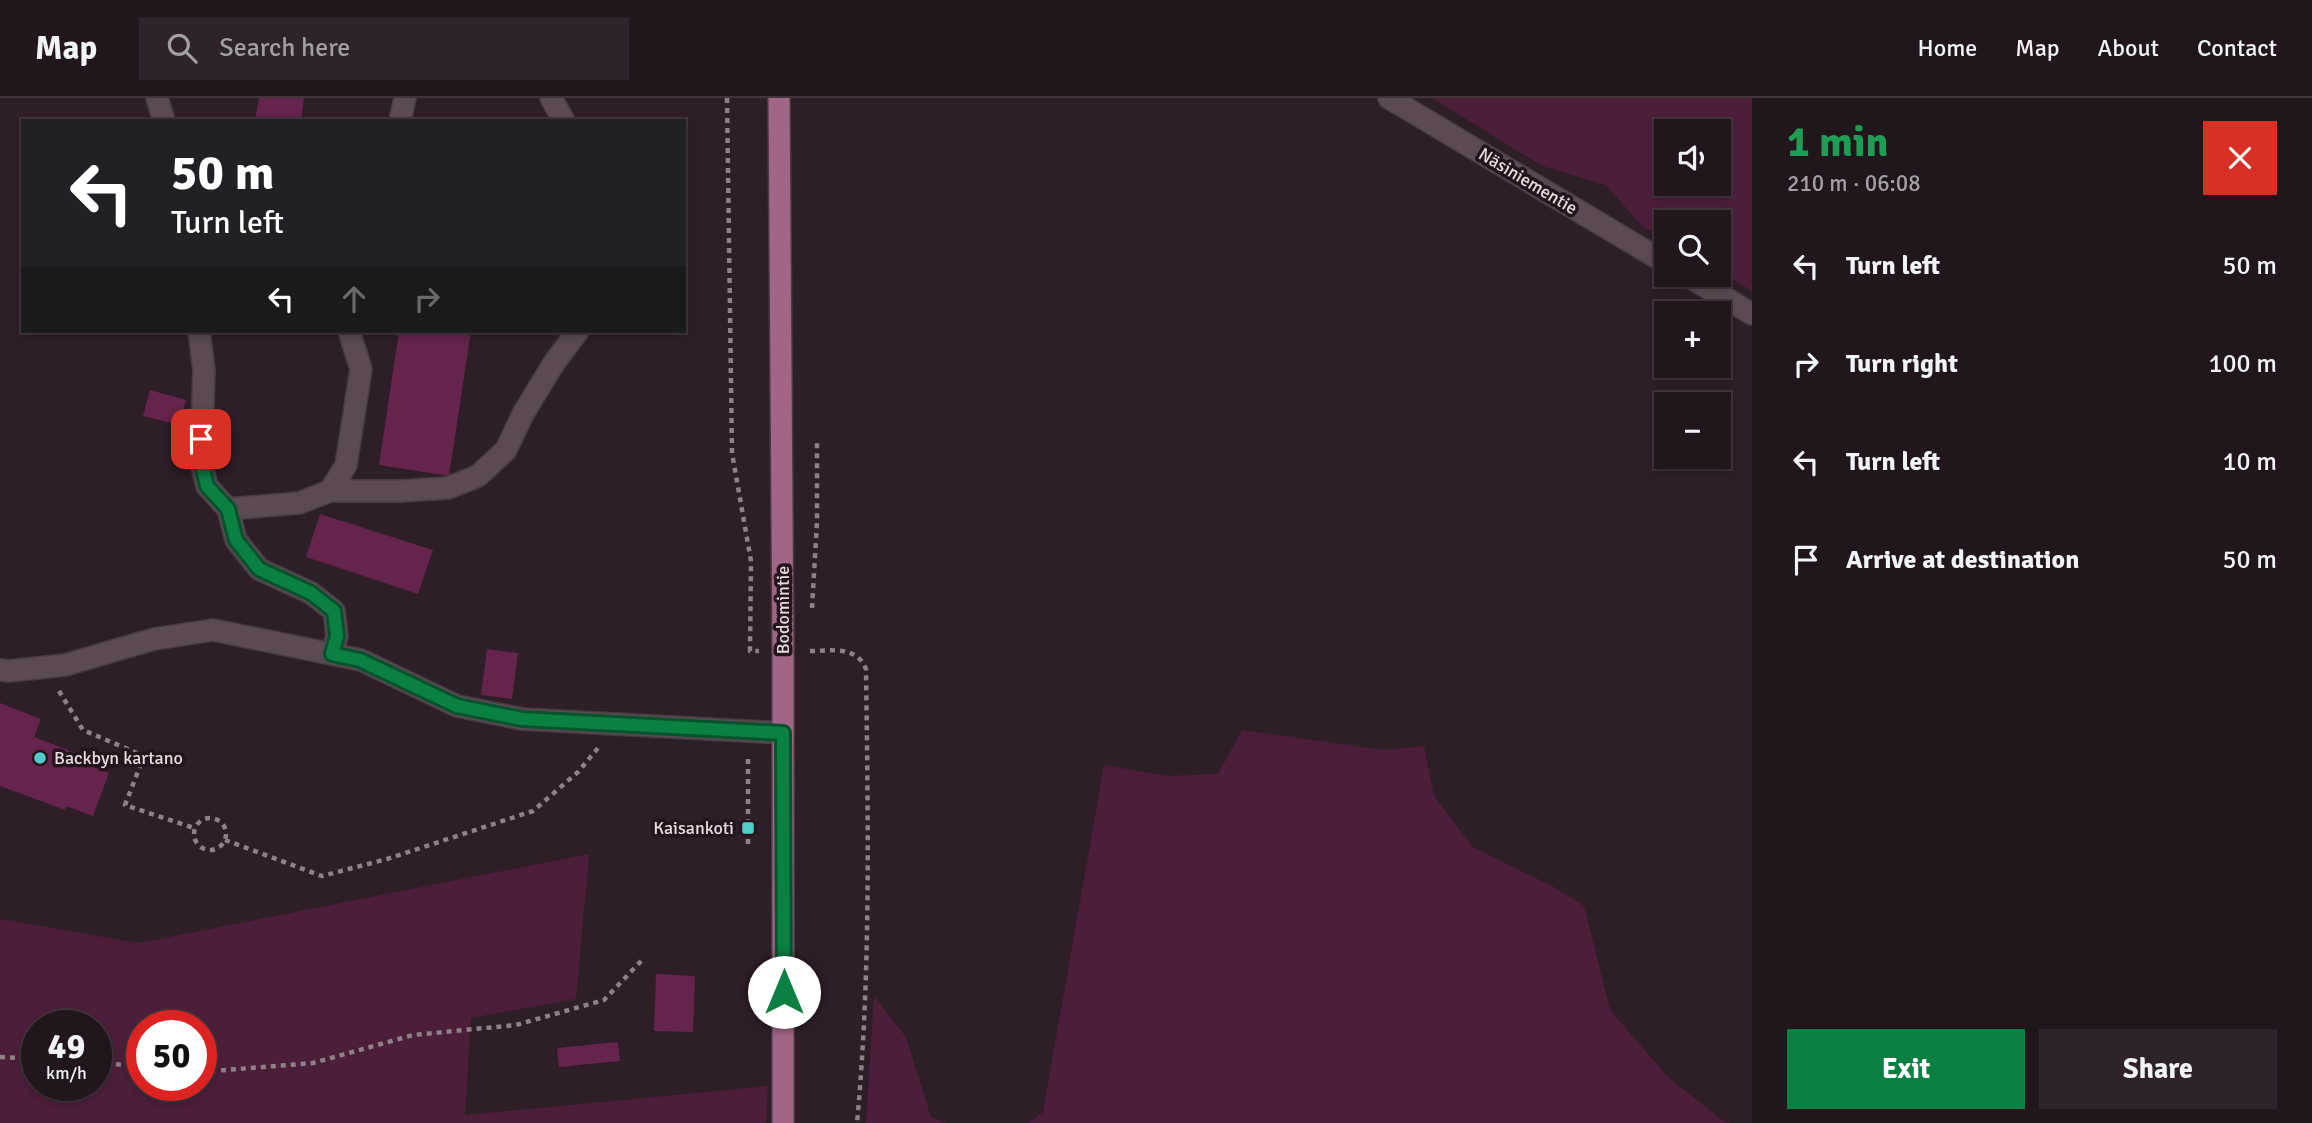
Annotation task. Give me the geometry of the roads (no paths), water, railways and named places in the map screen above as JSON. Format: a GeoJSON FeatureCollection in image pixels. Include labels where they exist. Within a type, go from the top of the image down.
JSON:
{"type":"FeatureCollection","features":[{"type":"Feature","properties":{"kind":"main road","name":"Bodomintie"},"geometry":{"type":"LineString","coordinates":[[779,98],[783,1123]]}},
{"type":"Feature","properties":{"kind":"lane"},"geometry":{"type":"LineString","coordinates":[[157,98],[163,119]]}},
{"type":"Feature","properties":{"kind":"lane"},"geometry":{"type":"LineString","coordinates":[[400,119],[405,98]]}},
{"type":"Feature","properties":{"kind":"lane"},"geometry":{"type":"LineString","coordinates":[[551,98],[563,119]]}},
{"type":"Feature","properties":{"kind":"lane","name":"Näsiniementie"},"geometry":{"type":"LineString","coordinates":[[1389,98],[1654,256]]}},
{"type":"Feature","properties":{"kind":"lane"},"geometry":{"type":"LineString","coordinates":[[1706,287],[1752,314]]}},
{"type":"Feature","properties":{"kind":"lane"},"geometry":{"type":"LineString","coordinates":[[199,333],[204,370],[201,461],[207,486],[228,509],[236,540],[259,569],[311,593],[334,611],[337,636],[332,654]]}},
{"type":"Feature","properties":{"kind":"lane"},"geometry":{"type":"LineString","coordinates":[[330,491],[346,465],[361,369],[350,333]]}},
{"type":"Feature","properties":{"kind":"lane"},"geometry":{"type":"LineString","coordinates":[[228,509],[299,503],[330,491],[447,488],[478,476],[506,450],[523,414],[554,363],[576,333]]}},
{"type":"Feature","properties":{"kind":"lane"},"geometry":{"type":"LineString","coordinates":[[0,670],[65,665],[154,639],[213,630],[360,660],[457,706],[522,719],[783,733]]}},
{"type":"Feature","properties":{"kind":"place","name":"Backbyn kartano"},"geometry":{"type":"Point","coordinates":[40,758]}},
{"type":"Feature","properties":{"kind":"place","name":"Kaisankoti"},"geometry":{"type":"Point","coordinates":[748,828]}}]}
